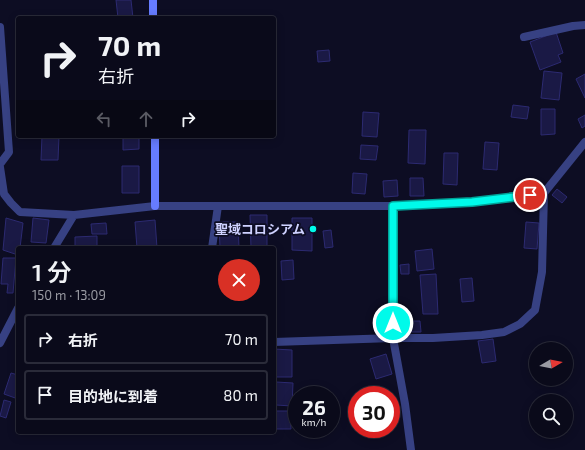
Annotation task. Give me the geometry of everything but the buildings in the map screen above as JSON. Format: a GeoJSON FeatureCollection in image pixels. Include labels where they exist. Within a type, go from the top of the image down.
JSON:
{"type":"FeatureCollection","features":[{"type":"Feature","properties":{"kind":"street"},"geometry":{"type":"LineString","coordinates":[[153,16],[154,0]]}},
{"type":"Feature","properties":{"kind":"street"},"geometry":{"type":"LineString","coordinates":[[524,36],[585,25]]}},
{"type":"Feature","properties":{"kind":"street"},"geometry":{"type":"LineString","coordinates":[[0,27],[9,152],[0,166],[4,194],[20,212],[74,215],[156,206],[393,206],[472,202],[544,193]]}},
{"type":"Feature","properties":{"kind":"street"},"geometry":{"type":"LineString","coordinates":[[155,138],[156,206]]}},
{"type":"Feature","properties":{"kind":"street"},"geometry":{"type":"LineString","coordinates":[[276,342],[482,336],[504,332],[520,324],[535,310],[542,272],[544,193],[585,142]]}},
{"type":"Feature","properties":{"kind":"street"},"geometry":{"type":"LineString","coordinates":[[212,246],[218,206]]}},
{"type":"Feature","properties":{"kind":"street"},"geometry":{"type":"LineString","coordinates":[[393,206],[393,338],[405,404],[411,450]]}},
{"type":"Feature","properties":{"kind":"street"},"geometry":{"type":"LineString","coordinates":[[55,246],[74,215]]}},
{"type":"Feature","properties":{"kind":"street"},"geometry":{"type":"LineString","coordinates":[[0,343],[16,314]]}},
{"type":"Feature","properties":{"kind":"place","name":"聖域コロシアム"},"geometry":{"type":"Point","coordinates":[313,229]}},
{"type":"Feature","properties":{"kind":"route"},"geometry":{"type":"LineString","coordinates":[[393,323],[393,206],[472,202],[530,195]]}}]}
